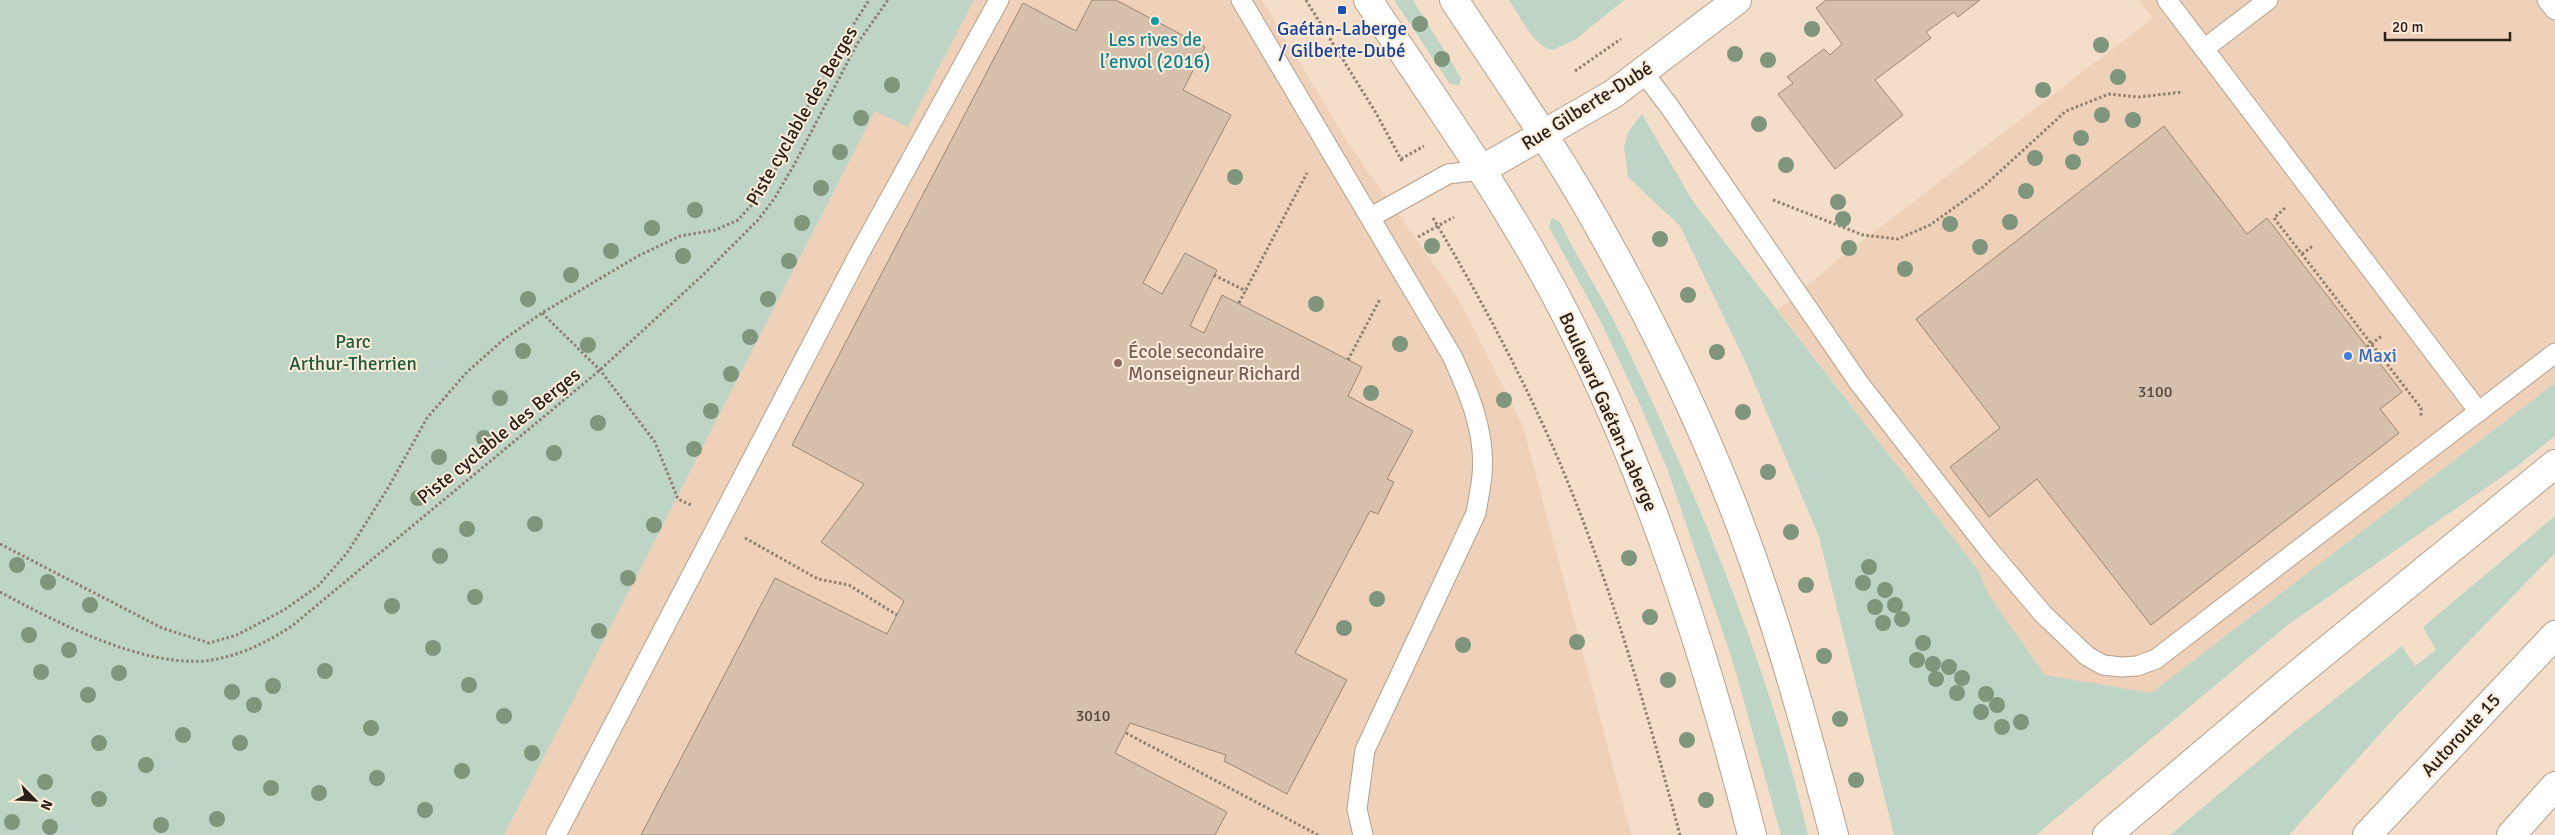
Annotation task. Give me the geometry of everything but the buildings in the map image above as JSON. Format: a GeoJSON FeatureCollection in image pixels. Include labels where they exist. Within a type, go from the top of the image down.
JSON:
{"type":"FeatureCollection","features":[{"type":"Feature","properties":{"kind":"main road","name":"Boulevard Gaétan-Laberge"},"geometry":{"type":"LineString","coordinates":[[1368,0],[1482,170],[1561,305],[1593,369],[1641,481],[1706,669],[1752,835]]}},
{"type":"Feature","properties":{"kind":"main road"},"geometry":{"type":"LineString","coordinates":[[1454,0],[1544,134],[1609,243],[1667,355],[1706,442],[1766,597],[1834,835]]}},
{"type":"Feature","properties":{"kind":"main road","name":"Rue Gilberte-Dubé"},"geometry":{"type":"LineString","coordinates":[[1482,170],[1613,94],[1737,0]]}},
{"type":"Feature","properties":{"kind":"main road"},"geometry":{"type":"LineString","coordinates":[[2107,835],[2288,682],[2555,464]]}},
{"type":"Feature","properties":{"kind":"main road","name":"Autoroute 15"},"geometry":{"type":"LineString","coordinates":[[2367,835],[2555,635]]}},
{"type":"Feature","properties":{"kind":"main road"},"geometry":{"type":"LineString","coordinates":[[2511,835],[2555,786]]}},
{"type":"Feature","properties":{"kind":"lane"},"geometry":{"type":"LineString","coordinates":[[556,835],[858,256],[999,0]]}},
{"type":"Feature","properties":{"kind":"lane"},"geometry":{"type":"LineString","coordinates":[[1241,0],[1452,356],[1469,394],[1480,432],[1482,473],[1476,513],[1365,750],[1357,809],[1363,835]]}},
{"type":"Feature","properties":{"kind":"lane"},"geometry":{"type":"LineString","coordinates":[[2167,0],[2479,412]]}},
{"type":"Feature","properties":{"kind":"lane"},"geometry":{"type":"LineString","coordinates":[[2204,49],[2268,0]]}},
{"type":"Feature","properties":{"kind":"lane"},"geometry":{"type":"LineString","coordinates":[[2547,0],[2555,10]]}},
{"type":"Feature","properties":{"kind":"lane"},"geometry":{"type":"LineString","coordinates":[[1643,72],[1669,106],[1858,383],[1988,549],[2043,614],[2087,656],[2103,665],[2137,666],[2156,659],[2555,353]]}},
{"type":"Feature","properties":{"kind":"lane"},"geometry":{"type":"LineString","coordinates":[[1371,217],[1448,174],[1482,170]]}},
{"type":"Feature","properties":{"kind":"path"},"geometry":{"type":"LineString","coordinates":[[0,544],[162,628],[209,643],[237,635],[284,610],[318,586],[347,553],[388,488],[427,418],[467,372],[503,340],[542,313],[638,256],[680,236],[716,230],[738,220],[756,200],[777,167],[834,55],[869,0]]}},
{"type":"Feature","properties":{"kind":"path","name":"Piste cyclable des Berges"},"geometry":{"type":"LineString","coordinates":[[0,592],[93,637],[149,655],[165,658],[211,660],[244,652],[269,641],[326,599],[424,514],[600,370],[705,273],[769,206],[794,165],[857,44],[888,0]]}},
{"type":"Feature","properties":{"kind":"path"},"geometry":{"type":"LineString","coordinates":[[1306,0],[1376,113],[1401,159],[1417,149]]}},
{"type":"Feature","properties":{"kind":"path","name":"Rue Gilberte-Dubé"},"geometry":{"type":"LineString","coordinates":[[1569,76],[1624,37]]}},
{"type":"Feature","properties":{"kind":"path"},"geometry":{"type":"LineString","coordinates":[[1771,199],[1863,235],[1898,239],[1930,225],[1983,187],[2066,111],[2109,94],[2139,96],[2183,92]]}},
{"type":"Feature","properties":{"kind":"path"},"geometry":{"type":"LineString","coordinates":[[1239,303],[1310,166]]}},
{"type":"Feature","properties":{"kind":"path"},"geometry":{"type":"LineString","coordinates":[[1430,213],[1513,363],[1574,497],[1621,633],[1680,835]]}},
{"type":"Feature","properties":{"kind":"path"},"geometry":{"type":"LineString","coordinates":[[1413,240],[1454,217]]}},
{"type":"Feature","properties":{"kind":"path"},"geometry":{"type":"LineString","coordinates":[[2274,218],[2421,408],[2420,420]]}},
{"type":"Feature","properties":{"kind":"path"},"geometry":{"type":"LineString","coordinates":[[1214,276],[1246,291]]}},
{"type":"Feature","properties":{"kind":"path"},"geometry":{"type":"LineString","coordinates":[[1348,360],[1382,296]]}},
{"type":"Feature","properties":{"kind":"path"},"geometry":{"type":"LineString","coordinates":[[542,313],[600,370],[655,442],[678,499]]}},
{"type":"Feature","properties":{"kind":"path"},"geometry":{"type":"LineString","coordinates":[[2367,347],[2372,344]]}},
{"type":"Feature","properties":{"kind":"path"},"geometry":{"type":"LineString","coordinates":[[747,540],[818,578],[849,586],[897,616]]}},
{"type":"Feature","properties":{"kind":"path"},"geometry":{"type":"LineString","coordinates":[[1126,733],[1318,835]]}},
{"type":"Feature","properties":{"kind":"shaded area","name":"École secondaire Monseigneur Richard"},"geometry":{"type":"Polygon","coordinates":[[[974,0],[1262,0],[1348,143],[1459,300],[1523,426],[1631,835],[504,835],[875,111],[908,127],[974,0]]]}},
{"type":"Feature","properties":{"kind":"shaded area"},"geometry":{"type":"Polygon","coordinates":[[[2139,0],[2555,0],[2555,383],[2151,693],[2045,675],[1988,594],[1979,571],[1778,310],[1839,259],[2153,18],[2139,0]]]}},
{"type":"Feature","properties":{"kind":"green space","name":"Parc Arthur-Therrien"},"geometry":{"type":"Polygon","coordinates":[[[0,0],[974,0],[908,127],[875,111],[504,835],[0,835],[0,0]]]}},
{"type":"Feature","properties":{"kind":"green space"},"geometry":{"type":"Polygon","coordinates":[[[1394,0],[1413,0],[1461,78],[1459,85],[1450,84],[1394,0]]]}},
{"type":"Feature","properties":{"kind":"green space"},"geometry":{"type":"Polygon","coordinates":[[[1509,0],[1624,0],[1576,39],[1553,50],[1539,43],[1533,37],[1509,0]]]}},
{"type":"Feature","properties":{"kind":"green space"},"geometry":{"type":"Polygon","coordinates":[[[1642,114],[1692,200],[1979,571],[1988,594],[2045,675],[2151,693],[2555,383],[2555,436],[2516,467],[2289,624],[2036,835],[1894,835],[1819,537],[1746,363],[1680,226],[1628,177],[1624,147],[1628,132],[1642,114]]]}},
{"type":"Feature","properties":{"kind":"green space"},"geometry":{"type":"Polygon","coordinates":[[[1552,218],[1560,222],[1614,321],[1677,456],[1703,518],[1728,580],[1773,706],[1792,770],[1808,835],[1781,835],[1733,662],[1668,471],[1642,409],[1601,322],[1549,227],[1552,218]]]}},
{"type":"Feature","properties":{"kind":"green space"},"geometry":{"type":"Polygon","coordinates":[[[2555,516],[2555,553],[2398,714],[2289,835],[2170,835],[2288,736],[2402,646],[2415,666],[2436,650],[2423,627],[2555,516]]]}},
{"type":"Feature","properties":{"kind":"place","name":"Gaétan-Laberge / Gilberte-Dubé"},"geometry":{"type":"Point","coordinates":[1342,10]}},
{"type":"Feature","properties":{"kind":"place","name":"Les rives de l’envol (2016)"},"geometry":{"type":"Point","coordinates":[1155,21]}},
{"type":"Feature","properties":{"kind":"place","name":"Maxi"},"geometry":{"type":"Point","coordinates":[2348,356]}},
{"type":"Feature","properties":{"kind":"place","name":"École secondaire Monseigneur Richard"},"geometry":{"type":"Point","coordinates":[1118,363]}}]}
